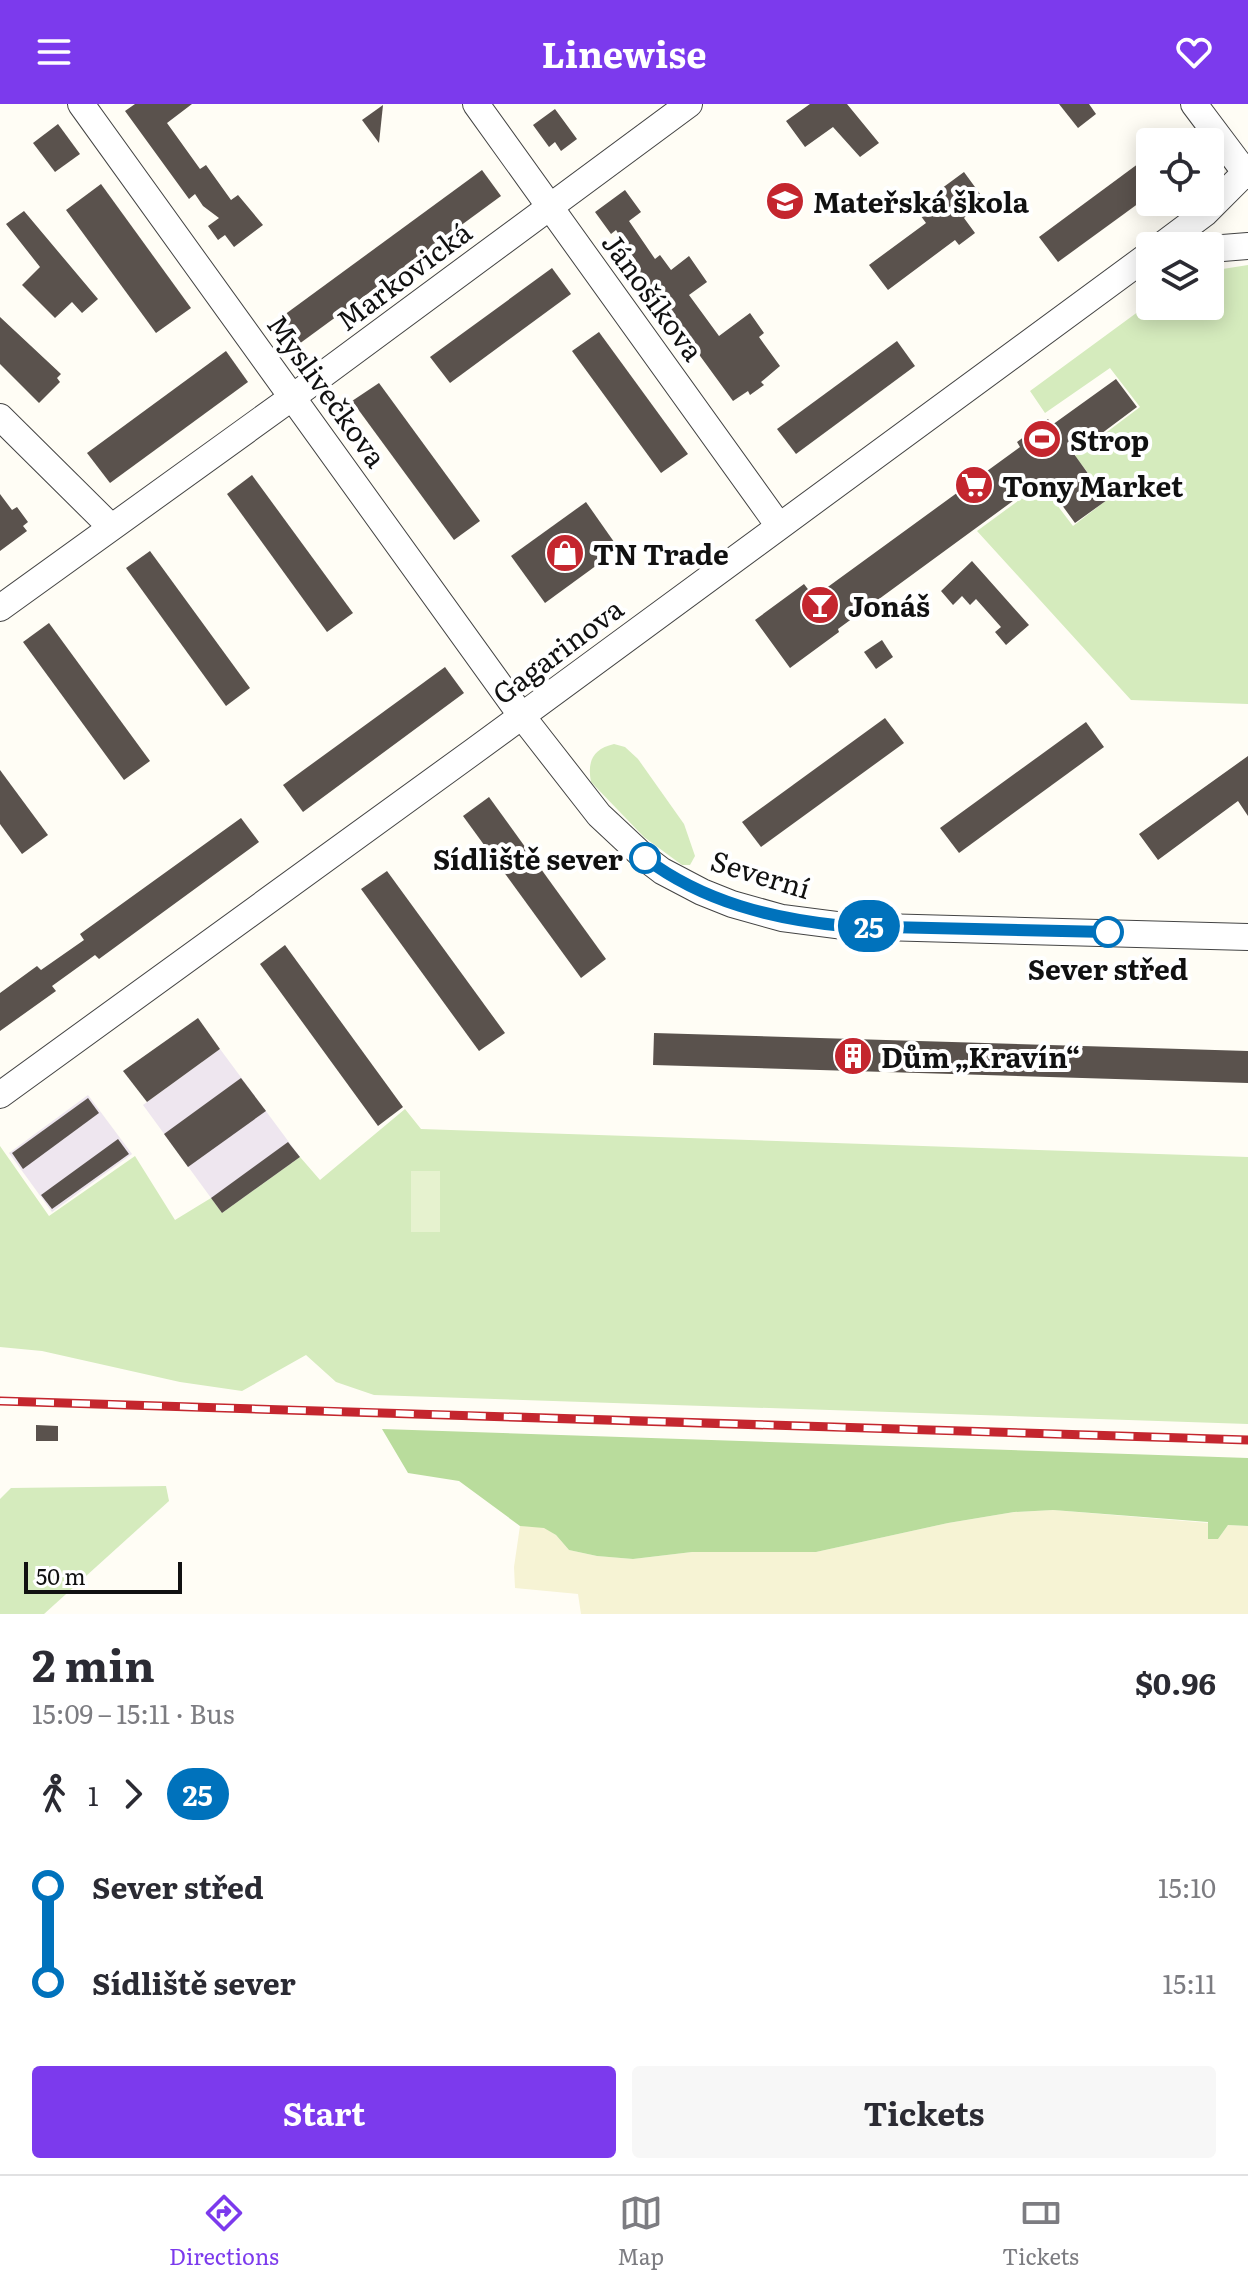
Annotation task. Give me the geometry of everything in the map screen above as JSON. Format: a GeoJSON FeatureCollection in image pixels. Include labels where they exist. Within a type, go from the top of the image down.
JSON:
{"type":"FeatureCollection","features":[{"type":"Feature","properties":{"kind":"street","name":"Myslivečkova"},"geometry":{"type":"LineString","coordinates":[[81,104],[521,715]]}},
{"type":"Feature","properties":{"kind":"street","name":"Jánošíkova"},"geometry":{"type":"LineString","coordinates":[[476,104],[779,526]]}},
{"type":"Feature","properties":{"kind":"street","name":"Markovická"},"geometry":{"type":"LineString","coordinates":[[0,608],[294,396],[689,104]]}},
{"type":"Feature","properties":{"kind":"street"},"geometry":{"type":"LineString","coordinates":[[1194,104],[1247,173]]}},
{"type":"Feature","properties":{"kind":"street","name":"Gagarinova"},"geometry":{"type":"LineString","coordinates":[[1180,232],[1247,173]]}},
{"type":"Feature","properties":{"kind":"street"},"geometry":{"type":"LineString","coordinates":[[1224,248],[1248,246]]}},
{"type":"Feature","properties":{"kind":"street","name":"Gagarinova"},"geometry":{"type":"LineString","coordinates":[[0,1095],[1136,265]]}},
{"type":"Feature","properties":{"kind":"street"},"geometry":{"type":"LineString","coordinates":[[0,417],[111,527]]}},
{"type":"Feature","properties":{"kind":"street","name":"Severní"},"geometry":{"type":"LineString","coordinates":[[521,715],[599,815],[645,858],[662,871],[702,892],[753,911],[844,926],[1248,937]]}},
{"type":"Feature","properties":{"kind":"shaded area"},"geometry":{"type":"Polygon","coordinates":[[[220,1049],[300,1157],[222,1213],[143,1105],[220,1049]]]}},
{"type":"Feature","properties":{"kind":"shaded area"},"geometry":{"type":"Polygon","coordinates":[[[88,1095],[132,1154],[52,1212],[9,1153],[88,1095]]]}},
{"type":"Feature","properties":{"kind":"shaded area"},"geometry":{"type":"Polygon","coordinates":[[[1053,1510],[1209,1523],[1208,1538],[1218,1539],[1228,1525],[1248,1526],[1248,1614],[581,1614],[578,1594],[515,1588],[514,1567],[520,1526],[544,1527],[569,1550],[633,1559],[692,1552],[816,1552],[948,1523],[1014,1512],[1053,1510]]]}},
{"type":"Feature","properties":{"kind":"green space"},"geometry":{"type":"Polygon","coordinates":[[[1248,265],[1248,704],[1131,700],[977,531],[1041,484],[1073,526],[1108,499],[1075,456],[1140,407],[1110,368],[1045,413],[1030,391],[1136,313],[1136,320],[1224,320],[1224,269],[1248,265]]]}},
{"type":"Feature","properties":{"kind":"green space"},"geometry":{"type":"Polygon","coordinates":[[[614,744],[625,747],[638,759],[684,824],[695,856],[690,865],[682,865],[644,837],[591,782],[593,757],[601,749],[614,744]]]}},
{"type":"Feature","properties":{"kind":"green space"},"geometry":{"type":"Polygon","coordinates":[[[405,1109],[421,1129],[1248,1157],[1248,1424],[374,1395],[336,1382],[306,1355],[242,1391],[180,1382],[42,1351],[0,1347],[0,1146],[49,1216],[135,1156],[175,1220],[211,1198],[222,1213],[300,1157],[320,1180],[405,1109]]]}},
{"type":"Feature","properties":{"kind":"green space"},"geometry":{"type":"Polygon","coordinates":[[[411,1171],[440,1171],[440,1232],[411,1232],[411,1171]]]}},
{"type":"Feature","properties":{"kind":"green space"},"geometry":{"type":"Polygon","coordinates":[[[382,1429],[1248,1458],[1248,1526],[1228,1525],[1218,1539],[1208,1539],[1208,1522],[1053,1510],[1014,1512],[948,1523],[816,1552],[692,1552],[633,1559],[597,1556],[569,1550],[556,1535],[544,1528],[520,1526],[459,1481],[408,1473],[382,1429]]]}},
{"type":"Feature","properties":{"kind":"green space"},"geometry":{"type":"Polygon","coordinates":[[[166,1486],[169,1501],[44,1614],[0,1614],[0,1499],[11,1488],[166,1486]]]}},
{"type":"Feature","properties":{"kind":"building"},"geometry":{"type":"Polygon","coordinates":[[[135,104],[192,104],[167,123],[200,169],[206,165],[231,200],[238,195],[263,225],[234,247],[225,235],[218,240],[208,226],[219,218],[203,206],[195,194],[189,199],[125,111],[135,104]]]}},
{"type":"Feature","properties":{"kind":"building"},"geometry":{"type":"Polygon","coordinates":[[[810,104],[847,104],[879,143],[860,157],[833,127],[805,147],[786,121],[810,104]]]}},
{"type":"Feature","properties":{"kind":"building"},"geometry":{"type":"Polygon","coordinates":[[[1059,104],[1089,104],[1096,114],[1078,128],[1059,104]]]}},
{"type":"Feature","properties":{"kind":"building"},"geometry":{"type":"Polygon","coordinates":[[[383,105],[379,143],[362,120],[383,105]]]}},
{"type":"Feature","properties":{"kind":"building"},"geometry":{"type":"Polygon","coordinates":[[[555,109],[577,139],[561,151],[555,142],[549,147],[533,125],[555,109]]]}},
{"type":"Feature","properties":{"kind":"building"},"geometry":{"type":"Polygon","coordinates":[[[58,124],[80,154],[55,172],[33,143],[58,124]]]}},
{"type":"Feature","properties":{"kind":"building"},"geometry":{"type":"Polygon","coordinates":[[[1136,165],[1136,205],[1058,262],[1039,237],[1136,165]]]}},
{"type":"Feature","properties":{"kind":"building"},"geometry":{"type":"Polygon","coordinates":[[[482,170],[501,196],[299,344],[280,318],[482,170]]]}},
{"type":"Feature","properties":{"kind":"building"},"geometry":{"type":"Polygon","coordinates":[[[964,172],[983,198],[964,218],[975,233],[959,245],[955,240],[888,290],[869,265],[926,223],[915,208],[964,172]]]}},
{"type":"Feature","properties":{"kind":"building"},"geometry":{"type":"Polygon","coordinates":[[[101,184],[191,308],[156,333],[66,210],[101,184]]]}},
{"type":"Feature","properties":{"kind":"building"},"geometry":{"type":"Polygon","coordinates":[[[625,190],[641,212],[629,221],[655,259],[660,255],[671,270],[689,256],[707,282],[689,295],[719,336],[750,313],[764,333],[759,337],[780,366],[761,382],[764,385],[750,395],[748,391],[733,401],[638,271],[641,269],[616,230],[611,234],[595,212],[625,190]]]}},
{"type":"Feature","properties":{"kind":"building"},"geometry":{"type":"Polygon","coordinates":[[[24,211],[98,299],[82,313],[72,302],[55,318],[22,285],[40,267],[6,224],[24,211]]]}},
{"type":"Feature","properties":{"kind":"building"},"geometry":{"type":"Polygon","coordinates":[[[552,268],[571,294],[450,383],[430,357],[552,268]]]}},
{"type":"Feature","properties":{"kind":"building"},"geometry":{"type":"Polygon","coordinates":[[[0,317],[61,374],[57,378],[60,382],[39,403],[0,364],[0,317]]]}},
{"type":"Feature","properties":{"kind":"building"},"geometry":{"type":"Polygon","coordinates":[[[599,332],[688,454],[661,473],[572,351],[599,332]]]}},
{"type":"Feature","properties":{"kind":"building"},"geometry":{"type":"Polygon","coordinates":[[[897,341],[915,366],[796,454],[777,429],[897,341]]]}},
{"type":"Feature","properties":{"kind":"building"},"geometry":{"type":"Polygon","coordinates":[[[226,351],[248,382],[110,483],[87,453],[226,351]]]}},
{"type":"Feature","properties":{"kind":"building"},"geometry":{"type":"Polygon","coordinates":[[[1116,379],[1137,407],[1074,454],[1107,500],[1075,523],[1043,479],[838,629],[839,632],[790,668],[755,620],[804,584],[814,597],[1020,447],[1017,442],[1048,419],[1052,425],[1116,379]]]}},
{"type":"Feature","properties":{"kind":"building"},"geometry":{"type":"Polygon","coordinates":[[[379,383],[480,521],[454,540],[352,401],[379,383]]]}},
{"type":"Feature","properties":{"kind":"building"},"geometry":{"type":"Polygon","coordinates":[[[252,475],[353,613],[327,632],[227,494],[252,475]]]}},
{"type":"Feature","properties":{"kind":"building"},"geometry":{"type":"Polygon","coordinates":[[[0,494],[12,510],[17,507],[28,522],[23,526],[27,531],[0,551],[0,494]]]}},
{"type":"Feature","properties":{"kind":"building","name":"TN Trade"},"geometry":{"type":"Polygon","coordinates":[[[586,502],[619,549],[545,603],[511,556],[586,502]]]}},
{"type":"Feature","properties":{"kind":"building"},"geometry":{"type":"Polygon","coordinates":[[[150,551],[250,688],[226,706],[126,568],[150,551]]]}},
{"type":"Feature","properties":{"kind":"building"},"geometry":{"type":"Polygon","coordinates":[[[972,561],[1029,625],[1006,645],[995,632],[1001,627],[976,599],[970,605],[962,596],[953,605],[941,591],[972,561]]]}},
{"type":"Feature","properties":{"kind":"building"},"geometry":{"type":"Polygon","coordinates":[[[49,623],[150,761],[124,780],[23,642],[49,623]]]}},
{"type":"Feature","properties":{"kind":"building"},"geometry":{"type":"Polygon","coordinates":[[[882,640],[893,657],[876,669],[864,652],[882,640]]]}},
{"type":"Feature","properties":{"kind":"building"},"geometry":{"type":"Polygon","coordinates":[[[445,667],[464,693],[303,812],[283,785],[445,667]]]}},
{"type":"Feature","properties":{"kind":"building"},"geometry":{"type":"Polygon","coordinates":[[[885,718],[904,743],[761,847],[742,822],[885,718]]]}},
{"type":"Feature","properties":{"kind":"building"},"geometry":{"type":"Polygon","coordinates":[[[1086,722],[1104,747],[959,853],[940,828],[1086,722]]]}},
{"type":"Feature","properties":{"kind":"building"},"geometry":{"type":"Polygon","coordinates":[[[1248,756],[1248,816],[1238,801],[1158,860],[1139,834],[1248,756]]]}},
{"type":"Feature","properties":{"kind":"building"},"geometry":{"type":"Polygon","coordinates":[[[0,770],[48,835],[22,854],[0,824],[0,770]]]}},
{"type":"Feature","properties":{"kind":"building"},"geometry":{"type":"Polygon","coordinates":[[[489,797],[606,959],[581,978],[463,816],[489,797]]]}},
{"type":"Feature","properties":{"kind":"building"},"geometry":{"type":"Polygon","coordinates":[[[241,818],[259,842],[99,959],[95,955],[52,986],[56,991],[0,1031],[0,993],[37,966],[41,970],[84,940],[80,934],[241,818]]]}},
{"type":"Feature","properties":{"kind":"building"},"geometry":{"type":"Polygon","coordinates":[[[387,871],[505,1033],[479,1051],[361,889],[387,871]]]}},
{"type":"Feature","properties":{"kind":"building"},"geometry":{"type":"Polygon","coordinates":[[[285,945],[403,1107],[378,1126],[260,964],[285,945]]]}},
{"type":"Feature","properties":{"kind":"building"},"geometry":{"type":"Polygon","coordinates":[[[198,1018],[220,1049],[147,1102],[123,1071],[198,1018]]]}},
{"type":"Feature","properties":{"kind":"building","name":"Dům „Kravín“"},"geometry":{"type":"Polygon","coordinates":[[[654,1033],[1248,1051],[1248,1083],[653,1065],[654,1033]]]}},
{"type":"Feature","properties":{"kind":"building"},"geometry":{"type":"Polygon","coordinates":[[[241,1078],[266,1111],[188,1167],[164,1134],[241,1078]]]}},
{"type":"Feature","properties":{"kind":"building"},"geometry":{"type":"Polygon","coordinates":[[[88,1098],[99,1113],[23,1169],[12,1153],[88,1098]]]}},
{"type":"Feature","properties":{"kind":"building"},"geometry":{"type":"Polygon","coordinates":[[[118,1139],[129,1154],[52,1209],[41,1195],[118,1139]]]}},
{"type":"Feature","properties":{"kind":"building"},"geometry":{"type":"Polygon","coordinates":[[[288,1142],[300,1157],[222,1213],[211,1198],[288,1142]]]}},
{"type":"Feature","properties":{"kind":"building"},"geometry":{"type":"Polygon","coordinates":[[[36,1425],[58,1426],[58,1441],[36,1441],[36,1425]]]}},
{"type":"Feature","properties":{"kind":"railway"},"geometry":{"type":"LineString","coordinates":[[0,1401],[1248,1440]]}},
{"type":"Feature","properties":{"kind":"bus line","name":"25"},"geometry":{"type":"LineString","coordinates":[[645,858],[662,871],[702,892],[782,918],[844,926],[1108,932]]}},
{"type":"Feature","properties":{"kind":"place","name":"Mateřská škola"},"geometry":{"type":"Point","coordinates":[785,201]}},
{"type":"Feature","properties":{"kind":"place","name":"Strop"},"geometry":{"type":"Point","coordinates":[1042,439]}},
{"type":"Feature","properties":{"kind":"place","name":"Tony Market"},"geometry":{"type":"Point","coordinates":[974,485]}},
{"type":"Feature","properties":{"kind":"place","name":"TN Trade"},"geometry":{"type":"Point","coordinates":[565,553]}},
{"type":"Feature","properties":{"kind":"place","name":"Jonáš"},"geometry":{"type":"Point","coordinates":[820,605]}},
{"type":"Feature","properties":{"kind":"place","name":"Sídliště sever"},"geometry":{"type":"Point","coordinates":[645,858]}},
{"type":"Feature","properties":{"kind":"place","name":"Sever střed"},"geometry":{"type":"Point","coordinates":[1108,932]}},
{"type":"Feature","properties":{"kind":"place","name":"Dům „Kravín“"},"geometry":{"type":"Point","coordinates":[853,1056]}}]}
